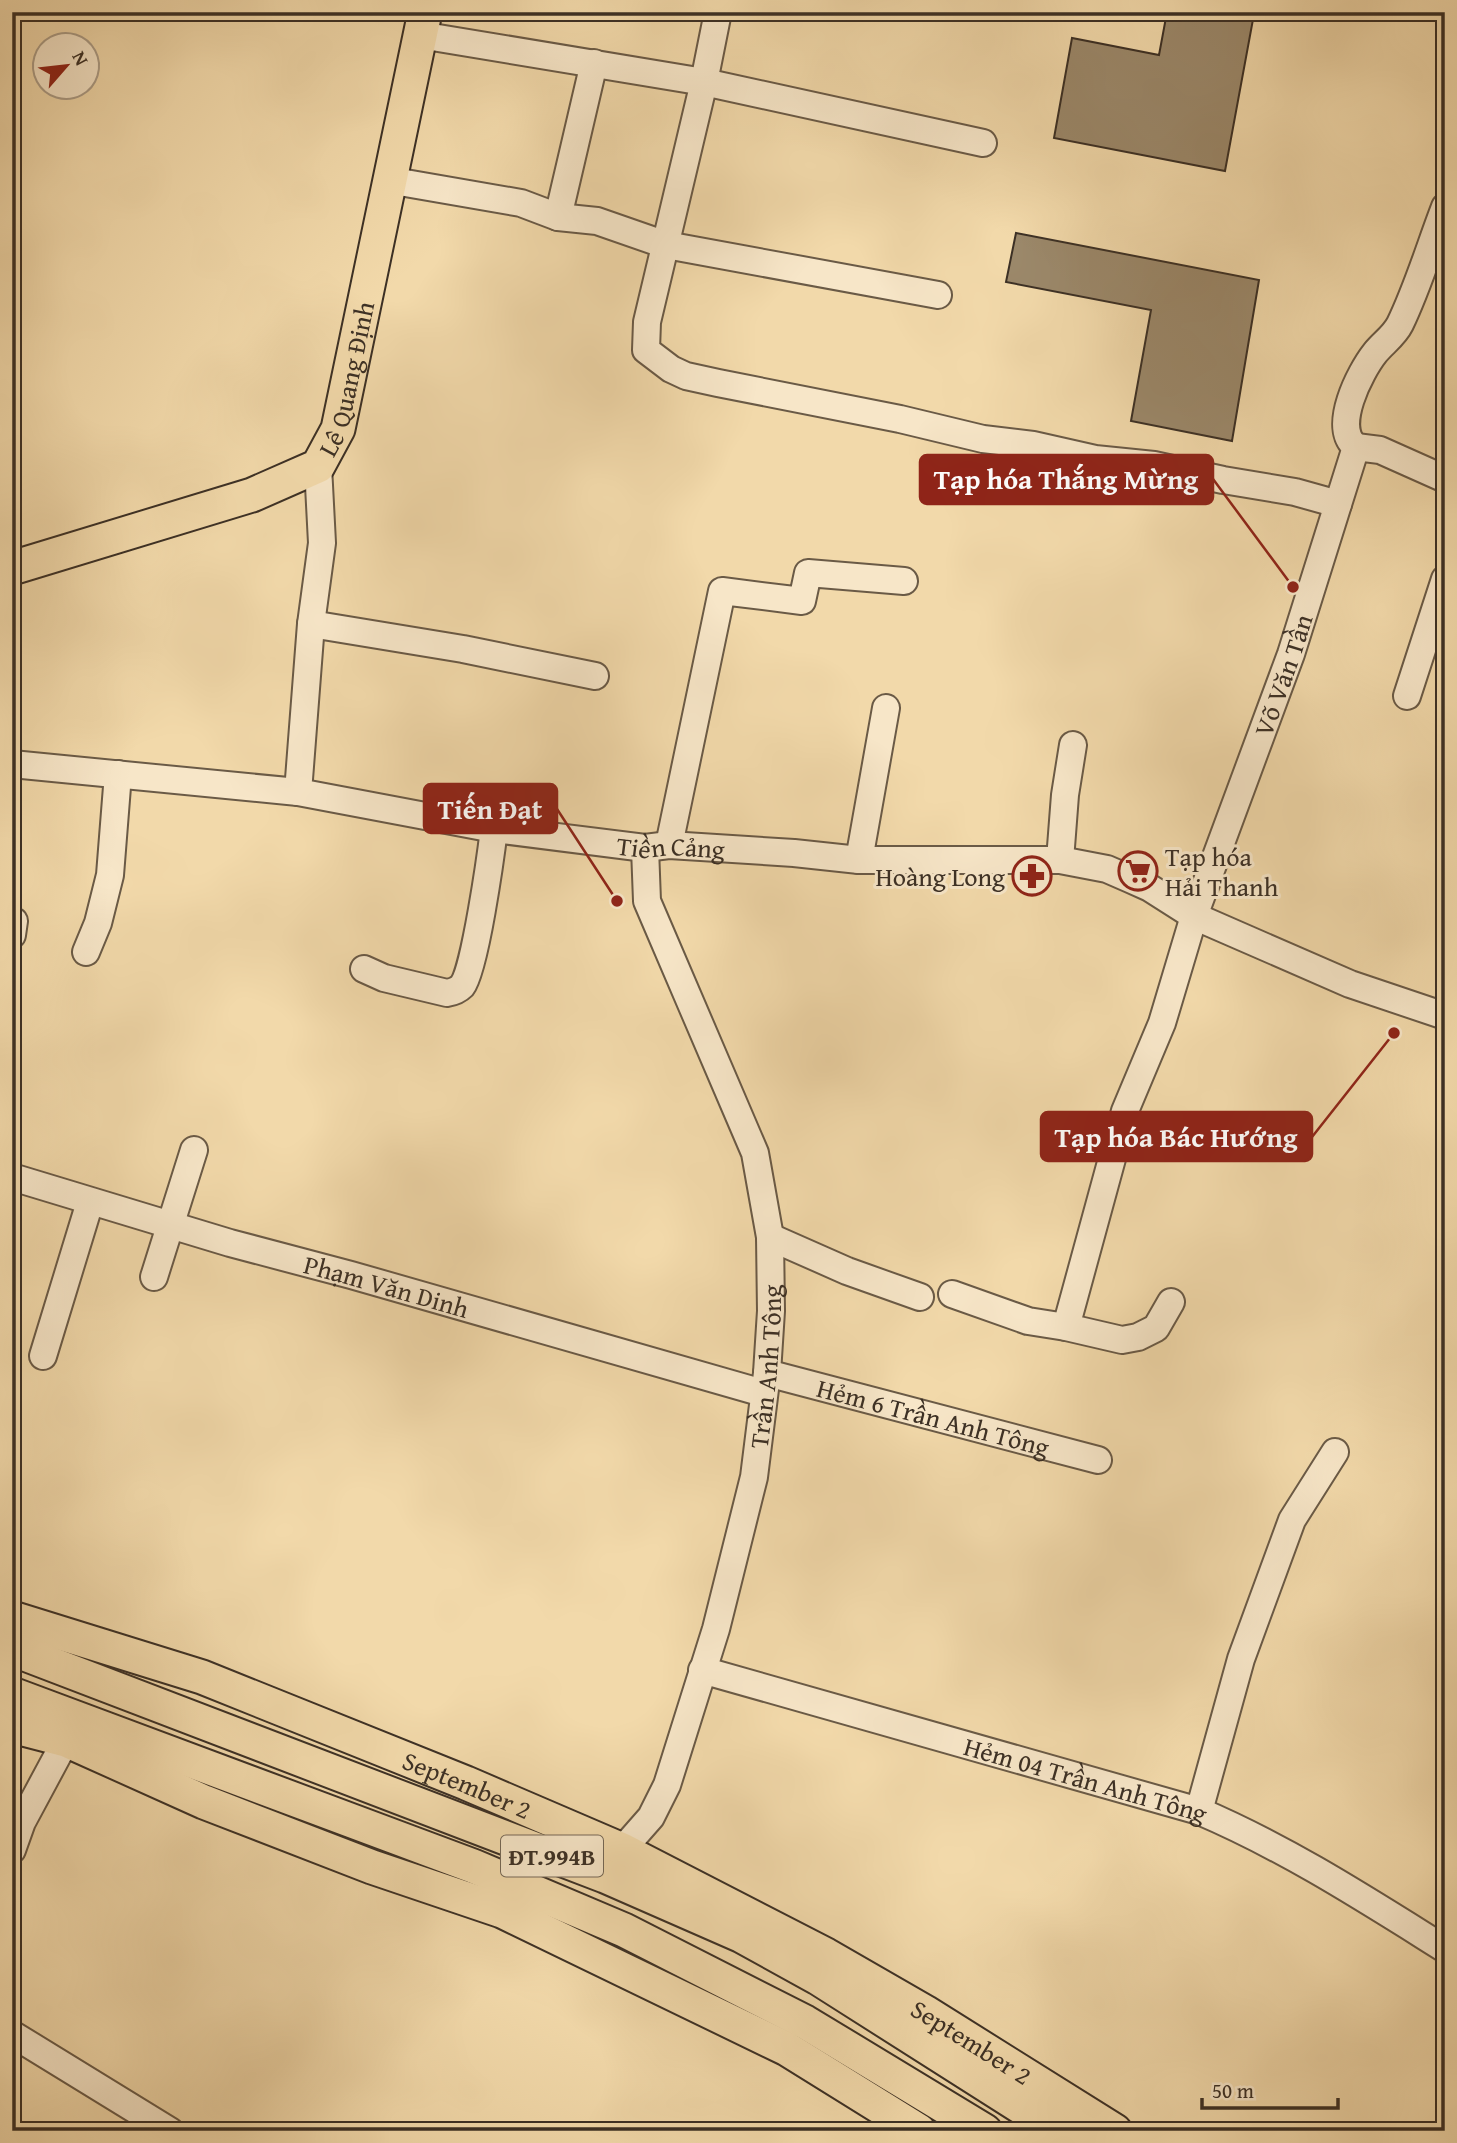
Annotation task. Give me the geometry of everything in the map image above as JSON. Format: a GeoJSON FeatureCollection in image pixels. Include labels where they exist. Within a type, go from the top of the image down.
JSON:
{"type":"FeatureCollection","features":[{"type":"Feature","properties":{"kind":"main road","name":"Lê Quang Định"},"geometry":{"type":"LineString","coordinates":[[12,568],[251,495],[318,466],[338,429],[423,23]]}},
{"type":"Feature","properties":{"kind":"main road","name":"September 2"},"geometry":{"type":"LineString","coordinates":[[12,1618],[202,1677],[466,1783],[613,1863],[746,1926],[826,1955],[925,2012],[1054,2116],[1115,2131]]}},
{"type":"Feature","properties":{"kind":"main road"},"geometry":{"type":"LineString","coordinates":[[67,1727],[91,1642]]}},
{"type":"Feature","properties":{"kind":"main road","name":"September 2"},"geometry":{"type":"LineString","coordinates":[[12,1649],[613,1863]]}},
{"type":"Feature","properties":{"kind":"main road","name":"ĐT.994B"},"geometry":{"type":"LineString","coordinates":[[12,1694],[204,1802],[372,1867],[502,1911],[700,2006],[787,2049],[919,2131]]}},
{"type":"Feature","properties":{"kind":"main road","name":"ĐT.994B"},"geometry":{"type":"LineString","coordinates":[[12,1726],[67,1727],[473,1866],[624,1930],[805,2022],[985,2131]]}},
{"type":"Feature","properties":{"kind":"main road"},"geometry":{"type":"LineString","coordinates":[[700,2006],[710,1974]]}},
{"type":"Feature","properties":{"kind":"street"},"geometry":{"type":"LineString","coordinates":[[718,12],[647,322],[646,350],[671,369],[686,376],[900,419],[983,439],[1033,445],[1083,457],[1154,465],[1295,492],[1338,505]]}},
{"type":"Feature","properties":{"kind":"street"},"geometry":{"type":"LineString","coordinates":[[423,23],[594,63],[704,82],[983,143]]}},
{"type":"Feature","properties":{"kind":"street"},"geometry":{"type":"LineString","coordinates":[[558,217],[594,63]]}},
{"type":"Feature","properties":{"kind":"street"},"geometry":{"type":"LineString","coordinates":[[388,180],[521,203],[558,217],[597,222],[666,245],[938,295]]}},
{"type":"Feature","properties":{"kind":"street"},"geometry":{"type":"LineString","coordinates":[[1445,207],[1398,327],[1370,360],[1357,386],[1346,423],[1350,443],[1356,447],[1380,450],[1445,479]]}},
{"type":"Feature","properties":{"kind":"street","name":"Võ Văn Tần"},"geometry":{"type":"LineString","coordinates":[[1066,1327],[1125,1111],[1162,1023],[1194,916],[1291,654],[1356,447]]}},
{"type":"Feature","properties":{"kind":"street"},"geometry":{"type":"LineString","coordinates":[[298,792],[311,624],[322,544],[318,466]]}},
{"type":"Feature","properties":{"kind":"street","name":"Trần Anh Tông"},"geometry":{"type":"LineString","coordinates":[[613,1863],[652,1817],[667,1785],[716,1629],[754,1477],[771,1311],[770,1237],[755,1153],[647,901],[657,847],[722,592],[802,601],[808,573],[904,581]]}},
{"type":"Feature","properties":{"kind":"street"},"geometry":{"type":"LineString","coordinates":[[1407,696],[1445,579]]}},
{"type":"Feature","properties":{"kind":"street"},"geometry":{"type":"LineString","coordinates":[[311,624],[463,649],[595,676]]}},
{"type":"Feature","properties":{"kind":"street"},"geometry":{"type":"LineString","coordinates":[[859,860],[886,708]]}},
{"type":"Feature","properties":{"kind":"street"},"geometry":{"type":"LineString","coordinates":[[1060,859],[1065,794],[1073,745]]}},
{"type":"Feature","properties":{"kind":"street","name":"Tiền Cảng"},"geometry":{"type":"LineString","coordinates":[[12,764],[298,792],[494,829],[657,847],[794,853],[859,860],[1060,859],[1107,869],[1150,888],[1194,916],[1350,984],[1445,1016]]}},
{"type":"Feature","properties":{"kind":"street"},"geometry":{"type":"LineString","coordinates":[[86,952],[98,923],[110,875],[118,774]]}},
{"type":"Feature","properties":{"kind":"street"},"geometry":{"type":"LineString","coordinates":[[364,969],[384,978],[447,993],[462,986],[471,960],[490,867],[494,829]]}},
{"type":"Feature","properties":{"kind":"street"},"geometry":{"type":"LineString","coordinates":[[154,1277],[194,1150]]}},
{"type":"Feature","properties":{"kind":"street","name":"Phạm Văn Dinh"},"geometry":{"type":"LineString","coordinates":[[12,1177],[170,1226],[765,1383]]}},
{"type":"Feature","properties":{"kind":"street"},"geometry":{"type":"LineString","coordinates":[[43,1356],[90,1202]]}},
{"type":"Feature","properties":{"kind":"street"},"geometry":{"type":"LineString","coordinates":[[770,1237],[847,1271],[920,1297]]}},
{"type":"Feature","properties":{"kind":"street"},"geometry":{"type":"LineString","coordinates":[[952,1294],[1028,1321],[1122,1340],[1138,1337],[1156,1328],[1171,1302]]}},
{"type":"Feature","properties":{"kind":"street","name":"Hẻm 6 Trần Anh Tông"},"geometry":{"type":"LineString","coordinates":[[765,1383],[1098,1460]]}},
{"type":"Feature","properties":{"kind":"street"},"geometry":{"type":"LineString","coordinates":[[1199,1811],[1241,1658],[1292,1520],[1335,1452]]}},
{"type":"Feature","properties":{"kind":"street","name":"Hẻm 04 Trần Anh Tông"},"geometry":{"type":"LineString","coordinates":[[702,1670],[1199,1811],[1234,1826],[1316,1869],[1445,1949]]}},
{"type":"Feature","properties":{"kind":"street"},"geometry":{"type":"LineString","coordinates":[[12,1850],[22,1822],[67,1727]]}},
{"type":"Feature","properties":{"kind":"street"},"geometry":{"type":"LineString","coordinates":[[12,2034],[170,2131]]}},
{"type":"Feature","properties":{"kind":"building"},"geometry":{"type":"Polygon","coordinates":[[[1167,12],[1254,14],[1225,171],[1054,138],[1072,38],[1159,55],[1167,12]]]}},
{"type":"Feature","properties":{"kind":"building"},"geometry":{"type":"Polygon","coordinates":[[[1016,233],[1259,280],[1232,441],[1131,421],[1151,310],[1006,282],[1016,233]]]}},
{"type":"Feature","properties":{"kind":"place","name":"Tạp hóa Thắng Mừng"},"geometry":{"type":"Point","coordinates":[1293,587]}},
{"type":"Feature","properties":{"kind":"place","name":"Tạp hóa Hải Thanh"},"geometry":{"type":"Point","coordinates":[1138,871]}},
{"type":"Feature","properties":{"kind":"place","name":"Hoàng Long"},"geometry":{"type":"Point","coordinates":[1032,876]}},
{"type":"Feature","properties":{"kind":"place","name":"Tiến Đạt"},"geometry":{"type":"Point","coordinates":[617,901]}},
{"type":"Feature","properties":{"kind":"place","name":"Tạp hóa Bác Hướng"},"geometry":{"type":"Point","coordinates":[1394,1033]}}]}
